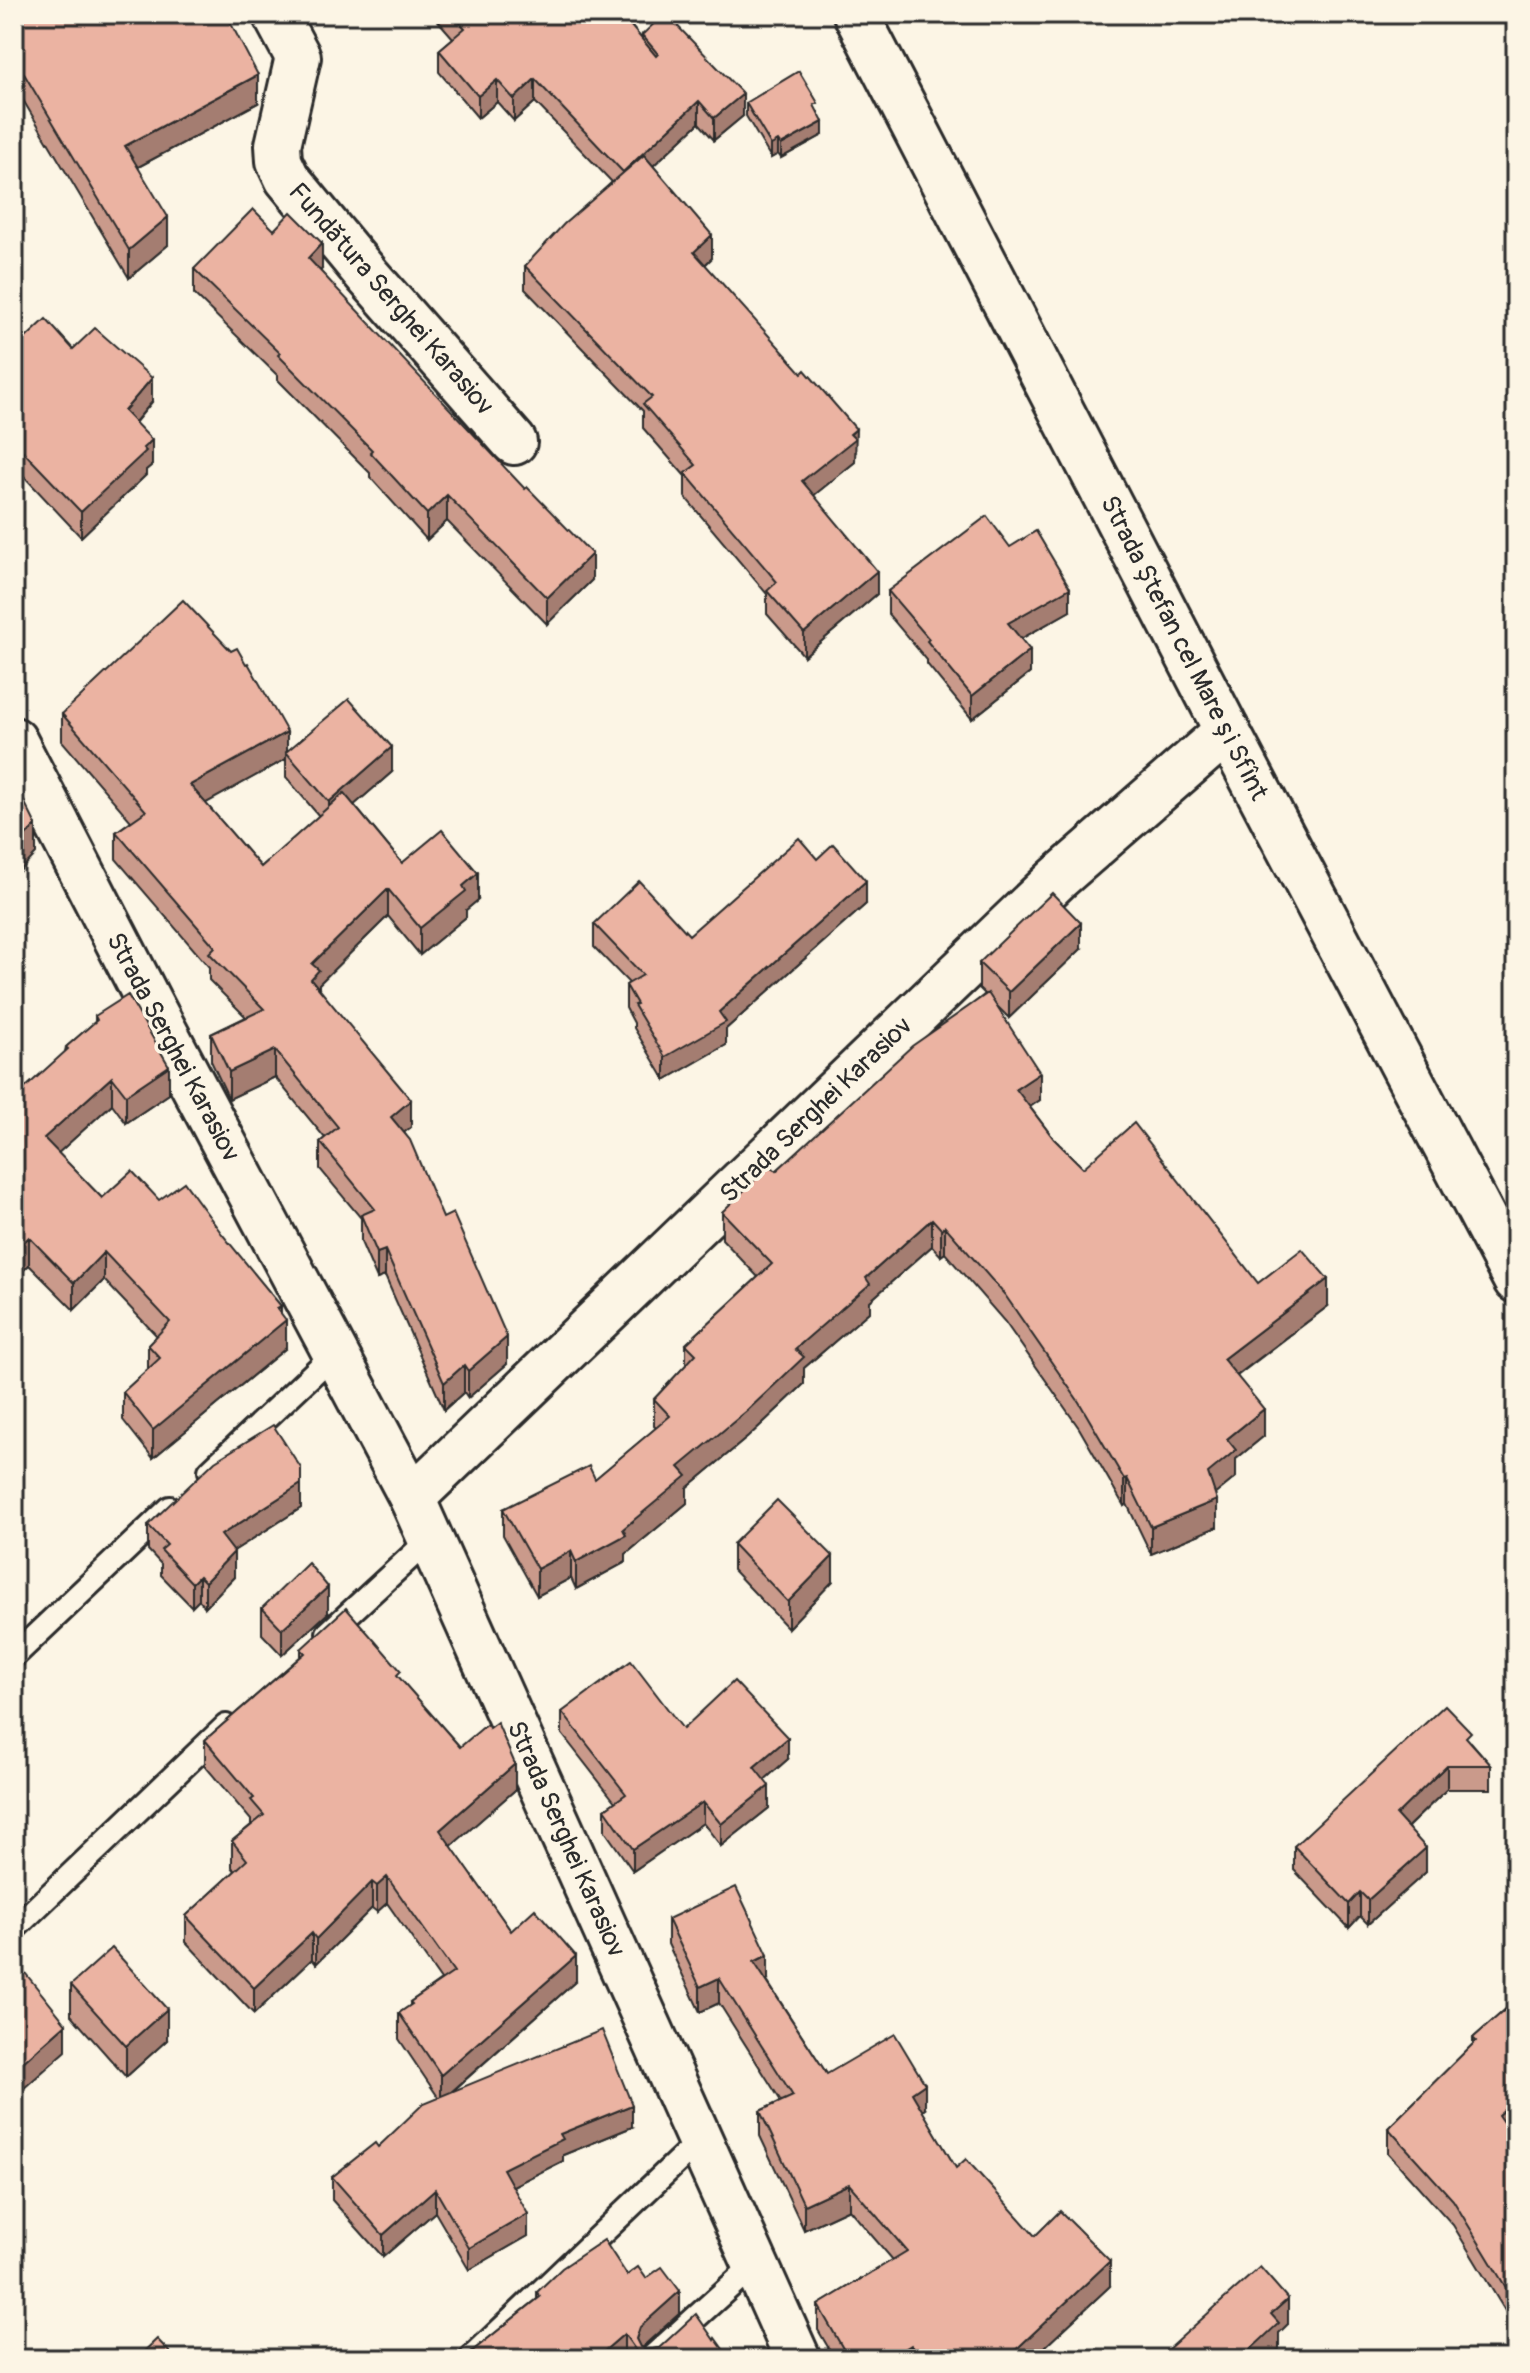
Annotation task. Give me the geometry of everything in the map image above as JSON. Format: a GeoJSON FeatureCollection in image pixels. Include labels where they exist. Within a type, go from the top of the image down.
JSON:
{"type":"FeatureCollection","features":[{"type":"Feature","properties":{"kind":"street","name":"Fundătura Serghei Karasiov"},"geometry":{"type":"LineString","coordinates":[[275,14],[298,57],[278,145],[279,161],[287,178],[368,276],[514,442]]}},
{"type":"Feature","properties":{"kind":"street","name":"Strada Ștefan cel Mare și Sfînt"},"geometry":{"type":"LineString","coordinates":[[856,14],[1227,731],[1516,1280]]}},
{"type":"Feature","properties":{"kind":"street","name":"Strada Serghei Karasiov"},"geometry":{"type":"LineString","coordinates":[[412,1498],[1057,879],[1227,731]]}},
{"type":"Feature","properties":{"kind":"street","name":"Strada Serghei Karasiov"},"geometry":{"type":"LineString","coordinates":[[14,740],[412,1498],[798,2359]]}},
{"type":"Feature","properties":{"kind":"lane"},"geometry":{"type":"LineString","coordinates":[[14,1656],[335,1353]]}},
{"type":"Feature","properties":{"kind":"lane"},"geometry":{"type":"LineString","coordinates":[[313,1646],[430,1539]]}},
{"type":"Feature","properties":{"kind":"lane"},"geometry":{"type":"LineString","coordinates":[[14,1929],[243,1710]]}},
{"type":"Feature","properties":{"kind":"lane"},"geometry":{"type":"LineString","coordinates":[[470,2359],[701,2139]]}},
{"type":"Feature","properties":{"kind":"lane"},"geometry":{"type":"LineString","coordinates":[[650,2359],[756,2263]]}},
{"type":"Feature","properties":{"kind":"building"},"geometry":{"type":"Polygon","coordinates":[[[14,14],[226,14],[258,75],[125,146],[168,217],[129,250],[14,57],[14,14]]]}},
{"type":"Feature","properties":{"kind":"building"},"geometry":{"type":"Polygon","coordinates":[[[451,14],[621,14],[656,56],[658,54],[642,35],[666,14],[743,94],[714,118],[699,101],[623,172],[535,79],[514,99],[497,80],[478,96],[439,50],[465,28],[451,14]]]}},
{"type":"Feature","properties":{"kind":"building"},"geometry":{"type":"Polygon","coordinates":[[[799,71],[818,103],[814,105],[823,122],[781,145],[778,141],[771,145],[746,103],[799,71]]]}},
{"type":"Feature","properties":{"kind":"building"},"geometry":{"type":"Polygon","coordinates":[[[644,155],[712,235],[694,252],[856,429],[850,434],[855,439],[802,481],[877,571],[804,633],[767,591],[777,582],[685,473],[696,465],[643,404],[652,397],[525,266],[564,224],[644,155]]]}},
{"type":"Feature","properties":{"kind":"building"},"geometry":{"type":"Polygon","coordinates":[[[253,209],[274,230],[291,212],[322,243],[308,258],[525,489],[527,487],[592,554],[547,598],[447,495],[427,514],[370,452],[372,450],[278,355],[280,353],[194,269],[253,209]]]}},
{"type":"Feature","properties":{"kind":"building"},"geometry":{"type":"Polygon","coordinates":[[[46,319],[73,349],[95,328],[152,378],[124,411],[152,440],[143,448],[146,451],[81,512],[19,447],[14,452],[14,349],[46,319]]]}},
{"type":"Feature","properties":{"kind":"building"},"geometry":{"type":"Polygon","coordinates":[[[987,516],[1010,547],[1036,531],[1070,588],[1008,623],[1030,650],[972,696],[888,591],[987,516]]]}},
{"type":"Feature","properties":{"kind":"building"},"geometry":{"type":"Polygon","coordinates":[[[183,600],[231,651],[237,648],[287,732],[190,785],[261,867],[344,793],[402,863],[442,830],[478,873],[463,886],[466,891],[420,928],[388,889],[312,964],[319,970],[311,979],[411,1100],[391,1117],[410,1140],[443,1218],[453,1213],[507,1337],[468,1371],[464,1365],[444,1383],[385,1250],[377,1253],[361,1215],[375,1209],[320,1142],[338,1127],[275,1050],[229,1072],[211,1034],[264,1009],[209,953],[215,947],[116,832],[146,811],[62,714],[183,600]]]}},
{"type":"Feature","properties":{"kind":"building"},"geometry":{"type":"Polygon","coordinates":[[[349,699],[392,747],[329,802],[286,752],[349,699]]]}},
{"type":"Feature","properties":{"kind":"building"},"geometry":{"type":"Polygon","coordinates":[[[14,781],[36,825],[14,848],[14,781]]]}},
{"type":"Feature","properties":{"kind":"building"},"geometry":{"type":"Polygon","coordinates":[[[799,838],[817,859],[833,844],[866,881],[719,1012],[726,1022],[665,1057],[634,1005],[637,1004],[626,985],[643,975],[594,924],[639,881],[689,935],[799,838]]]}},
{"type":"Feature","properties":{"kind":"building"},"geometry":{"type":"Polygon","coordinates":[[[1052,893],[1081,923],[1009,992],[979,963],[1052,893]]]}},
{"type":"Feature","properties":{"kind":"building"},"geometry":{"type":"Polygon","coordinates":[[[988,993],[1040,1073],[1016,1089],[1054,1139],[1083,1168],[1134,1123],[1258,1283],[1302,1249],[1328,1279],[1223,1359],[1264,1409],[1227,1439],[1236,1450],[1208,1473],[1217,1500],[1151,1527],[1127,1478],[1124,1479],[1079,1402],[1005,1295],[945,1226],[941,1229],[932,1219],[866,1278],[870,1284],[795,1349],[804,1357],[748,1410],[679,1467],[687,1476],[623,1529],[626,1535],[576,1562],[571,1551],[537,1569],[503,1509],[589,1466],[595,1479],[670,1416],[654,1399],[696,1354],[686,1344],[772,1264],[722,1212],[770,1165],[776,1171],[912,1046],[988,993]]]}},
{"type":"Feature","properties":{"kind":"building"},"geometry":{"type":"Polygon","coordinates":[[[128,995],[169,1066],[126,1095],[112,1077],[44,1138],[102,1198],[132,1171],[159,1200],[184,1182],[281,1306],[277,1308],[286,1320],[153,1430],[123,1392],[160,1358],[148,1345],[170,1322],[104,1252],[74,1283],[29,1237],[14,1252],[14,1098],[97,1020],[95,1016],[128,995]]]}},
{"type":"Feature","properties":{"kind":"building"},"geometry":{"type":"Polygon","coordinates":[[[273,1425],[301,1468],[301,1484],[221,1535],[234,1552],[205,1582],[199,1576],[192,1583],[161,1550],[167,1545],[148,1525],[215,1461],[273,1425]]]}},
{"type":"Feature","properties":{"kind":"building"},"geometry":{"type":"Polygon","coordinates":[[[777,1500],[833,1556],[788,1602],[733,1544],[777,1500]]]}},
{"type":"Feature","properties":{"kind":"building"},"geometry":{"type":"Polygon","coordinates":[[[308,1563],[328,1587],[282,1629],[262,1608],[308,1563]]]}},
{"type":"Feature","properties":{"kind":"building"},"geometry":{"type":"Polygon","coordinates":[[[346,1608],[401,1671],[397,1675],[460,1747],[487,1724],[489,1728],[497,1722],[515,1764],[440,1830],[511,1931],[535,1909],[576,1956],[441,2075],[399,2013],[454,1972],[387,1877],[377,1886],[372,1882],[316,1939],[312,1933],[254,1988],[186,1916],[247,1860],[232,1841],[264,1815],[251,1800],[254,1798],[205,1740],[305,1653],[301,1649],[346,1608]]]}},
{"type":"Feature","properties":{"kind":"building"},"geometry":{"type":"Polygon","coordinates":[[[631,1661],[683,1729],[734,1681],[788,1738],[754,1767],[769,1786],[721,1824],[703,1802],[633,1849],[605,1809],[626,1794],[562,1712],[631,1661]]]}},
{"type":"Feature","properties":{"kind":"building"},"geometry":{"type":"Polygon","coordinates":[[[1445,1705],[1471,1732],[1466,1737],[1491,1765],[1447,1765],[1396,1815],[1426,1848],[1368,1900],[1360,1892],[1349,1904],[1294,1846],[1445,1705]]]}},
{"type":"Feature","properties":{"kind":"building"},"geometry":{"type":"Polygon","coordinates":[[[736,1887],[768,1955],[754,1962],[827,2074],[895,2034],[925,2084],[912,2093],[956,2168],[966,2159],[1035,2236],[1060,2211],[1110,2261],[1006,2359],[920,2359],[911,2345],[888,2359],[849,2359],[818,2305],[907,2251],[849,2184],[804,2205],[760,2111],[793,2096],[719,1978],[700,1987],[668,1919],[736,1887]]]}},
{"type":"Feature","properties":{"kind":"building"},"geometry":{"type":"Polygon","coordinates":[[[112,1948],[167,2009],[126,2046],[71,1985],[112,1948]]]}},
{"type":"Feature","properties":{"kind":"building"},"geometry":{"type":"Polygon","coordinates":[[[14,1959],[66,2024],[14,2070],[14,1959]]]}},
{"type":"Feature","properties":{"kind":"building"},"geometry":{"type":"Polygon","coordinates":[[[1516,2000],[1516,2099],[1498,2115],[1516,2141],[1516,2304],[1453,2200],[1388,2128],[1476,2041],[1473,2038],[1516,2000]]]}},
{"type":"Feature","properties":{"kind":"building"},"geometry":{"type":"Polygon","coordinates":[[[602,2030],[632,2105],[560,2134],[563,2139],[503,2169],[528,2214],[469,2248],[435,2189],[383,2235],[332,2177],[375,2143],[378,2147],[424,2103],[602,2030]]]}},
{"type":"Feature","properties":{"kind":"building"},"geometry":{"type":"Polygon","coordinates":[[[604,2240],[627,2275],[638,2267],[646,2278],[662,2267],[680,2291],[640,2327],[636,2339],[640,2347],[646,2350],[659,2348],[696,2314],[730,2359],[642,2359],[624,2334],[595,2359],[476,2359],[470,2353],[540,2297],[537,2292],[562,2268],[604,2240]]]}},
{"type":"Feature","properties":{"kind":"building"},"geometry":{"type":"Polygon","coordinates":[[[1260,2267],[1288,2299],[1271,2314],[1279,2323],[1250,2350],[1258,2359],[1157,2359],[1260,2267]]]}},
{"type":"Feature","properties":{"kind":"building"},"geometry":{"type":"Polygon","coordinates":[[[157,2339],[176,2359],[136,2359],[157,2339]]]}}]}
